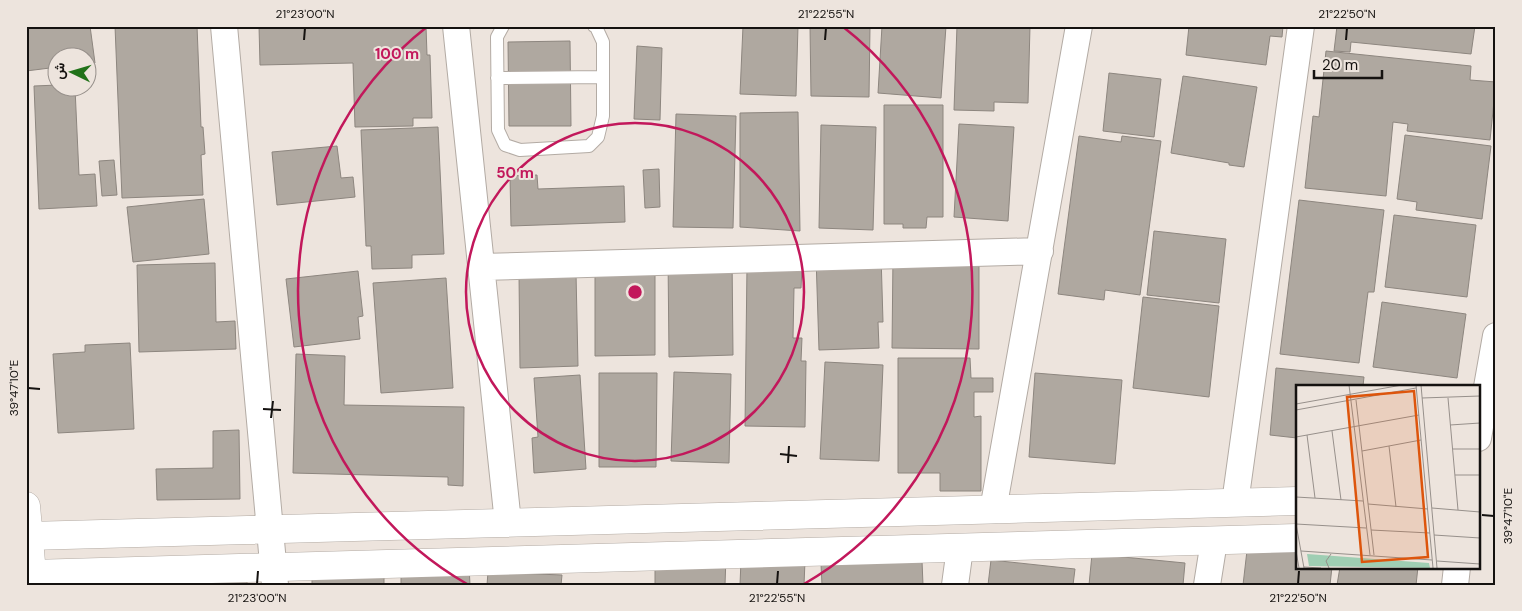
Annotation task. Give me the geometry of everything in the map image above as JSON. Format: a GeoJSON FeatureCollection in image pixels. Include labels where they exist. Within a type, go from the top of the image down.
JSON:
{"type":"FeatureCollection","features":[{"type":"Feature","properties":{"kind":"street"},"geometry":{"type":"LineString","coordinates":[[224,26],[274,576]]}},
{"type":"Feature","properties":{"kind":"street"},"geometry":{"type":"LineString","coordinates":[[456,26],[508,523]]}},
{"type":"Feature","properties":{"kind":"street"},"geometry":{"type":"LineString","coordinates":[[993,510],[1079,26]]}},
{"type":"Feature","properties":{"kind":"street"},"geometry":{"type":"LineString","coordinates":[[1234,503],[1301,26]]}},
{"type":"Feature","properties":{"kind":"street"},"geometry":{"type":"LineString","coordinates":[[481,267],[1040,251]]}},
{"type":"Feature","properties":{"kind":"street"},"geometry":{"type":"LineString","coordinates":[[1480,427],[1496,336]]}},
{"type":"Feature","properties":{"kind":"street"},"geometry":{"type":"LineString","coordinates":[[29,536],[1296,501]]}},
{"type":"Feature","properties":{"kind":"street"},"geometry":{"type":"LineString","coordinates":[[26,506],[31,579],[274,576],[960,548],[1296,538]]}},
{"type":"Feature","properties":{"kind":"street"},"geometry":{"type":"LineString","coordinates":[[1207,585],[1214,541]]}},
{"type":"Feature","properties":{"kind":"street"},"geometry":{"type":"LineString","coordinates":[[955,585],[960,548]]}},
{"type":"Feature","properties":{"kind":"street"},"geometry":{"type":"LineString","coordinates":[[1455,585],[1457,568]]}},
{"type":"Feature","properties":{"kind":"lane"},"geometry":{"type":"LineString","coordinates":[[503,26],[497,37],[498,130],[505,145],[520,150],[589,146],[598,137],[603,116],[603,42],[594,26]]}},
{"type":"Feature","properties":{"kind":"lane"},"geometry":{"type":"LineString","coordinates":[[497,78],[602,78]]}},
{"type":"Feature","properties":{"kind":"building"},"geometry":{"type":"Polygon","coordinates":[[[26,26],[90,26],[93,48],[48,48],[48,68],[26,71],[26,26]]]}},
{"type":"Feature","properties":{"kind":"building"},"geometry":{"type":"Polygon","coordinates":[[[115,26],[197,26],[201,127],[203,127],[205,154],[201,155],[203,195],[122,198],[115,26]]]}},
{"type":"Feature","properties":{"kind":"building"},"geometry":{"type":"Polygon","coordinates":[[[259,26],[426,26],[427,55],[430,55],[432,118],[413,118],[413,126],[355,127],[353,63],[260,65],[259,26]]]}},
{"type":"Feature","properties":{"kind":"building"},"geometry":{"type":"Polygon","coordinates":[[[743,26],[798,26],[796,96],[740,94],[743,26]]]}},
{"type":"Feature","properties":{"kind":"building"},"geometry":{"type":"Polygon","coordinates":[[[810,26],[870,26],[869,97],[811,96],[810,26]]]}},
{"type":"Feature","properties":{"kind":"building"},"geometry":{"type":"Polygon","coordinates":[[[882,26],[946,26],[941,98],[878,93],[882,26]]]}},
{"type":"Feature","properties":{"kind":"building"},"geometry":{"type":"Polygon","coordinates":[[[957,26],[1030,26],[1028,103],[994,102],[994,111],[954,110],[957,26]]]}},
{"type":"Feature","properties":{"kind":"building"},"geometry":{"type":"Polygon","coordinates":[[[1189,26],[1283,26],[1282,37],[1270,36],[1266,65],[1186,55],[1189,26]]]}},
{"type":"Feature","properties":{"kind":"building"},"geometry":{"type":"Polygon","coordinates":[[[1337,26],[1475,26],[1471,54],[1351,42],[1350,52],[1334,51],[1337,26]]]}},
{"type":"Feature","properties":{"kind":"building"},"geometry":{"type":"Polygon","coordinates":[[[570,41],[571,126],[509,126],[508,42],[570,41]]]}},
{"type":"Feature","properties":{"kind":"building"},"geometry":{"type":"Polygon","coordinates":[[[637,46],[662,48],[660,120],[634,119],[637,46]]]}},
{"type":"Feature","properties":{"kind":"building"},"geometry":{"type":"Polygon","coordinates":[[[1326,51],[1471,66],[1470,80],[1496,82],[1490,140],[1407,131],[1408,124],[1393,122],[1386,196],[1305,188],[1313,116],[1319,117],[1326,51]]]}},
{"type":"Feature","properties":{"kind":"building"},"geometry":{"type":"Polygon","coordinates":[[[1109,73],[1161,79],[1154,137],[1103,131],[1109,73]]]}},
{"type":"Feature","properties":{"kind":"building"},"geometry":{"type":"Polygon","coordinates":[[[1183,76],[1257,87],[1244,167],[1171,153],[1183,76]]]}},
{"type":"Feature","properties":{"kind":"building"},"geometry":{"type":"Polygon","coordinates":[[[48,85],[48,98],[75,98],[79,175],[95,174],[97,206],[39,209],[34,86],[48,85]]]}},
{"type":"Feature","properties":{"kind":"building"},"geometry":{"type":"Polygon","coordinates":[[[884,105],[943,105],[943,217],[927,217],[926,228],[903,228],[903,224],[884,224],[884,105]]]}},
{"type":"Feature","properties":{"kind":"building"},"geometry":{"type":"Polygon","coordinates":[[[798,112],[800,231],[740,227],[740,113],[798,112]]]}},
{"type":"Feature","properties":{"kind":"building"},"geometry":{"type":"Polygon","coordinates":[[[676,114],[736,116],[733,228],[673,227],[676,114]]]}},
{"type":"Feature","properties":{"kind":"building"},"geometry":{"type":"Polygon","coordinates":[[[959,124],[1014,127],[1008,221],[954,217],[959,124]]]}},
{"type":"Feature","properties":{"kind":"building"},"geometry":{"type":"Polygon","coordinates":[[[821,125],[876,127],[873,230],[819,228],[821,125]]]}},
{"type":"Feature","properties":{"kind":"building"},"geometry":{"type":"Polygon","coordinates":[[[438,127],[444,254],[412,255],[412,268],[372,269],[371,246],[366,246],[361,130],[438,127]]]}},
{"type":"Feature","properties":{"kind":"building"},"geometry":{"type":"Polygon","coordinates":[[[1405,135],[1491,146],[1482,219],[1416,210],[1417,202],[1397,199],[1405,135]]]}},
{"type":"Feature","properties":{"kind":"building"},"geometry":{"type":"Polygon","coordinates":[[[1079,136],[1121,142],[1122,136],[1161,141],[1140,295],[1105,290],[1104,300],[1058,294],[1079,136]]]}},
{"type":"Feature","properties":{"kind":"building"},"geometry":{"type":"Polygon","coordinates":[[[337,146],[341,178],[353,177],[355,197],[277,205],[272,152],[337,146]]]}},
{"type":"Feature","properties":{"kind":"building"},"geometry":{"type":"Polygon","coordinates":[[[114,160],[117,195],[102,196],[99,161],[114,160]]]}},
{"type":"Feature","properties":{"kind":"building"},"geometry":{"type":"Polygon","coordinates":[[[659,169],[660,207],[645,208],[643,170],[659,169]]]}},
{"type":"Feature","properties":{"kind":"building"},"geometry":{"type":"Polygon","coordinates":[[[537,175],[538,189],[624,186],[625,222],[511,226],[510,176],[537,175]]]}},
{"type":"Feature","properties":{"kind":"building"},"geometry":{"type":"Polygon","coordinates":[[[204,199],[209,254],[133,262],[127,207],[204,199]]]}},
{"type":"Feature","properties":{"kind":"building"},"geometry":{"type":"Polygon","coordinates":[[[1299,200],[1384,210],[1374,292],[1368,292],[1359,363],[1280,354],[1299,200]]]}},
{"type":"Feature","properties":{"kind":"building"},"geometry":{"type":"Polygon","coordinates":[[[1394,215],[1476,225],[1467,297],[1385,287],[1394,215]]]}},
{"type":"Feature","properties":{"kind":"building"},"geometry":{"type":"Polygon","coordinates":[[[1154,231],[1226,239],[1219,303],[1147,295],[1154,231]]]}},
{"type":"Feature","properties":{"kind":"building"},"geometry":{"type":"Polygon","coordinates":[[[881,255],[883,322],[878,322],[879,348],[819,350],[816,257],[881,255]]]}},
{"type":"Feature","properties":{"kind":"building"},"geometry":{"type":"Polygon","coordinates":[[[668,256],[732,256],[733,355],[669,357],[668,256]]]}},
{"type":"Feature","properties":{"kind":"building"},"geometry":{"type":"Polygon","coordinates":[[[893,256],[979,256],[979,349],[892,348],[893,256]]]}},
{"type":"Feature","properties":{"kind":"building"},"geometry":{"type":"Polygon","coordinates":[[[215,263],[216,322],[235,321],[236,349],[139,352],[137,265],[215,263]]]}},
{"type":"Feature","properties":{"kind":"building"},"geometry":{"type":"Polygon","coordinates":[[[747,266],[802,267],[801,288],[794,288],[793,338],[802,338],[801,361],[806,361],[805,427],[745,426],[747,266]]]}},
{"type":"Feature","properties":{"kind":"building"},"geometry":{"type":"Polygon","coordinates":[[[358,271],[363,316],[358,317],[360,339],[294,347],[286,279],[358,271]]]}},
{"type":"Feature","properties":{"kind":"building"},"geometry":{"type":"Polygon","coordinates":[[[595,271],[655,271],[655,355],[595,356],[595,271]]]}},
{"type":"Feature","properties":{"kind":"building"},"geometry":{"type":"Polygon","coordinates":[[[576,273],[578,366],[520,368],[519,274],[576,273]]]}},
{"type":"Feature","properties":{"kind":"building"},"geometry":{"type":"Polygon","coordinates":[[[446,278],[453,388],[381,393],[373,283],[446,278]]]}},
{"type":"Feature","properties":{"kind":"building"},"geometry":{"type":"Polygon","coordinates":[[[1143,297],[1219,306],[1209,397],[1133,388],[1143,297]]]}},
{"type":"Feature","properties":{"kind":"building"},"geometry":{"type":"Polygon","coordinates":[[[1382,302],[1466,314],[1457,378],[1373,367],[1382,302]]]}},
{"type":"Feature","properties":{"kind":"building"},"geometry":{"type":"Polygon","coordinates":[[[130,343],[134,429],[58,433],[53,354],[85,352],[85,345],[130,343]]]}},
{"type":"Feature","properties":{"kind":"building"},"geometry":{"type":"Polygon","coordinates":[[[296,354],[345,356],[344,405],[464,407],[463,486],[448,485],[448,477],[293,473],[296,354]]]}},
{"type":"Feature","properties":{"kind":"building"},"geometry":{"type":"Polygon","coordinates":[[[898,358],[970,358],[971,378],[993,378],[993,392],[974,392],[974,417],[981,416],[981,491],[940,491],[940,473],[898,473],[898,358]]]}},
{"type":"Feature","properties":{"kind":"building"},"geometry":{"type":"Polygon","coordinates":[[[825,362],[883,365],[879,461],[820,459],[825,362]]]}},
{"type":"Feature","properties":{"kind":"building"},"geometry":{"type":"Polygon","coordinates":[[[1276,368],[1364,377],[1363,385],[1296,385],[1296,438],[1270,435],[1276,368]]]}},
{"type":"Feature","properties":{"kind":"building"},"geometry":{"type":"Polygon","coordinates":[[[674,372],[731,374],[729,463],[671,461],[674,372]]]}},
{"type":"Feature","properties":{"kind":"building"},"geometry":{"type":"Polygon","coordinates":[[[599,373],[657,373],[656,467],[599,467],[599,373]]]}},
{"type":"Feature","properties":{"kind":"building"},"geometry":{"type":"Polygon","coordinates":[[[1035,373],[1122,380],[1115,464],[1029,457],[1035,373]]]}},
{"type":"Feature","properties":{"kind":"building"},"geometry":{"type":"Polygon","coordinates":[[[580,375],[586,469],[534,473],[532,438],[538,437],[534,378],[580,375]]]}},
{"type":"Feature","properties":{"kind":"building"},"geometry":{"type":"Polygon","coordinates":[[[239,430],[240,499],[157,500],[156,469],[213,468],[213,431],[239,430]]]}},
{"type":"Feature","properties":{"kind":"building"},"geometry":{"type":"Polygon","coordinates":[[[1248,542],[1296,547],[1296,568],[1332,568],[1330,585],[1243,585],[1248,542]]]}},
{"type":"Feature","properties":{"kind":"building"},"geometry":{"type":"Polygon","coordinates":[[[1092,554],[1185,563],[1183,585],[1089,585],[1092,554]]]}},
{"type":"Feature","properties":{"kind":"building"},"geometry":{"type":"Polygon","coordinates":[[[655,556],[726,557],[725,585],[655,585],[655,556]]]}},
{"type":"Feature","properties":{"kind":"building"},"geometry":{"type":"Polygon","coordinates":[[[741,560],[805,561],[804,585],[740,585],[741,560]]]}},
{"type":"Feature","properties":{"kind":"building"},"geometry":{"type":"Polygon","coordinates":[[[991,560],[1075,569],[1073,585],[988,585],[991,560]]]}},
{"type":"Feature","properties":{"kind":"building"},"geometry":{"type":"Polygon","coordinates":[[[922,561],[923,585],[822,585],[821,564],[922,561]]]}},
{"type":"Feature","properties":{"kind":"building"},"geometry":{"type":"Polygon","coordinates":[[[469,566],[470,585],[401,585],[401,569],[469,566]]]}},
{"type":"Feature","properties":{"kind":"building"},"geometry":{"type":"Polygon","coordinates":[[[312,568],[384,568],[384,585],[312,585],[312,568]]]}},
{"type":"Feature","properties":{"kind":"building"},"geometry":{"type":"Polygon","coordinates":[[[1340,568],[1418,568],[1416,585],[1337,585],[1340,568]]]}},
{"type":"Feature","properties":{"kind":"building"},"geometry":{"type":"Polygon","coordinates":[[[488,572],[562,575],[561,585],[487,585],[488,572]]]}},
{"type":"Feature","properties":{"kind":"building"},"geometry":{"type":"Polygon","coordinates":[[[165,579],[247,581],[247,585],[165,585],[165,579]]]}}]}
